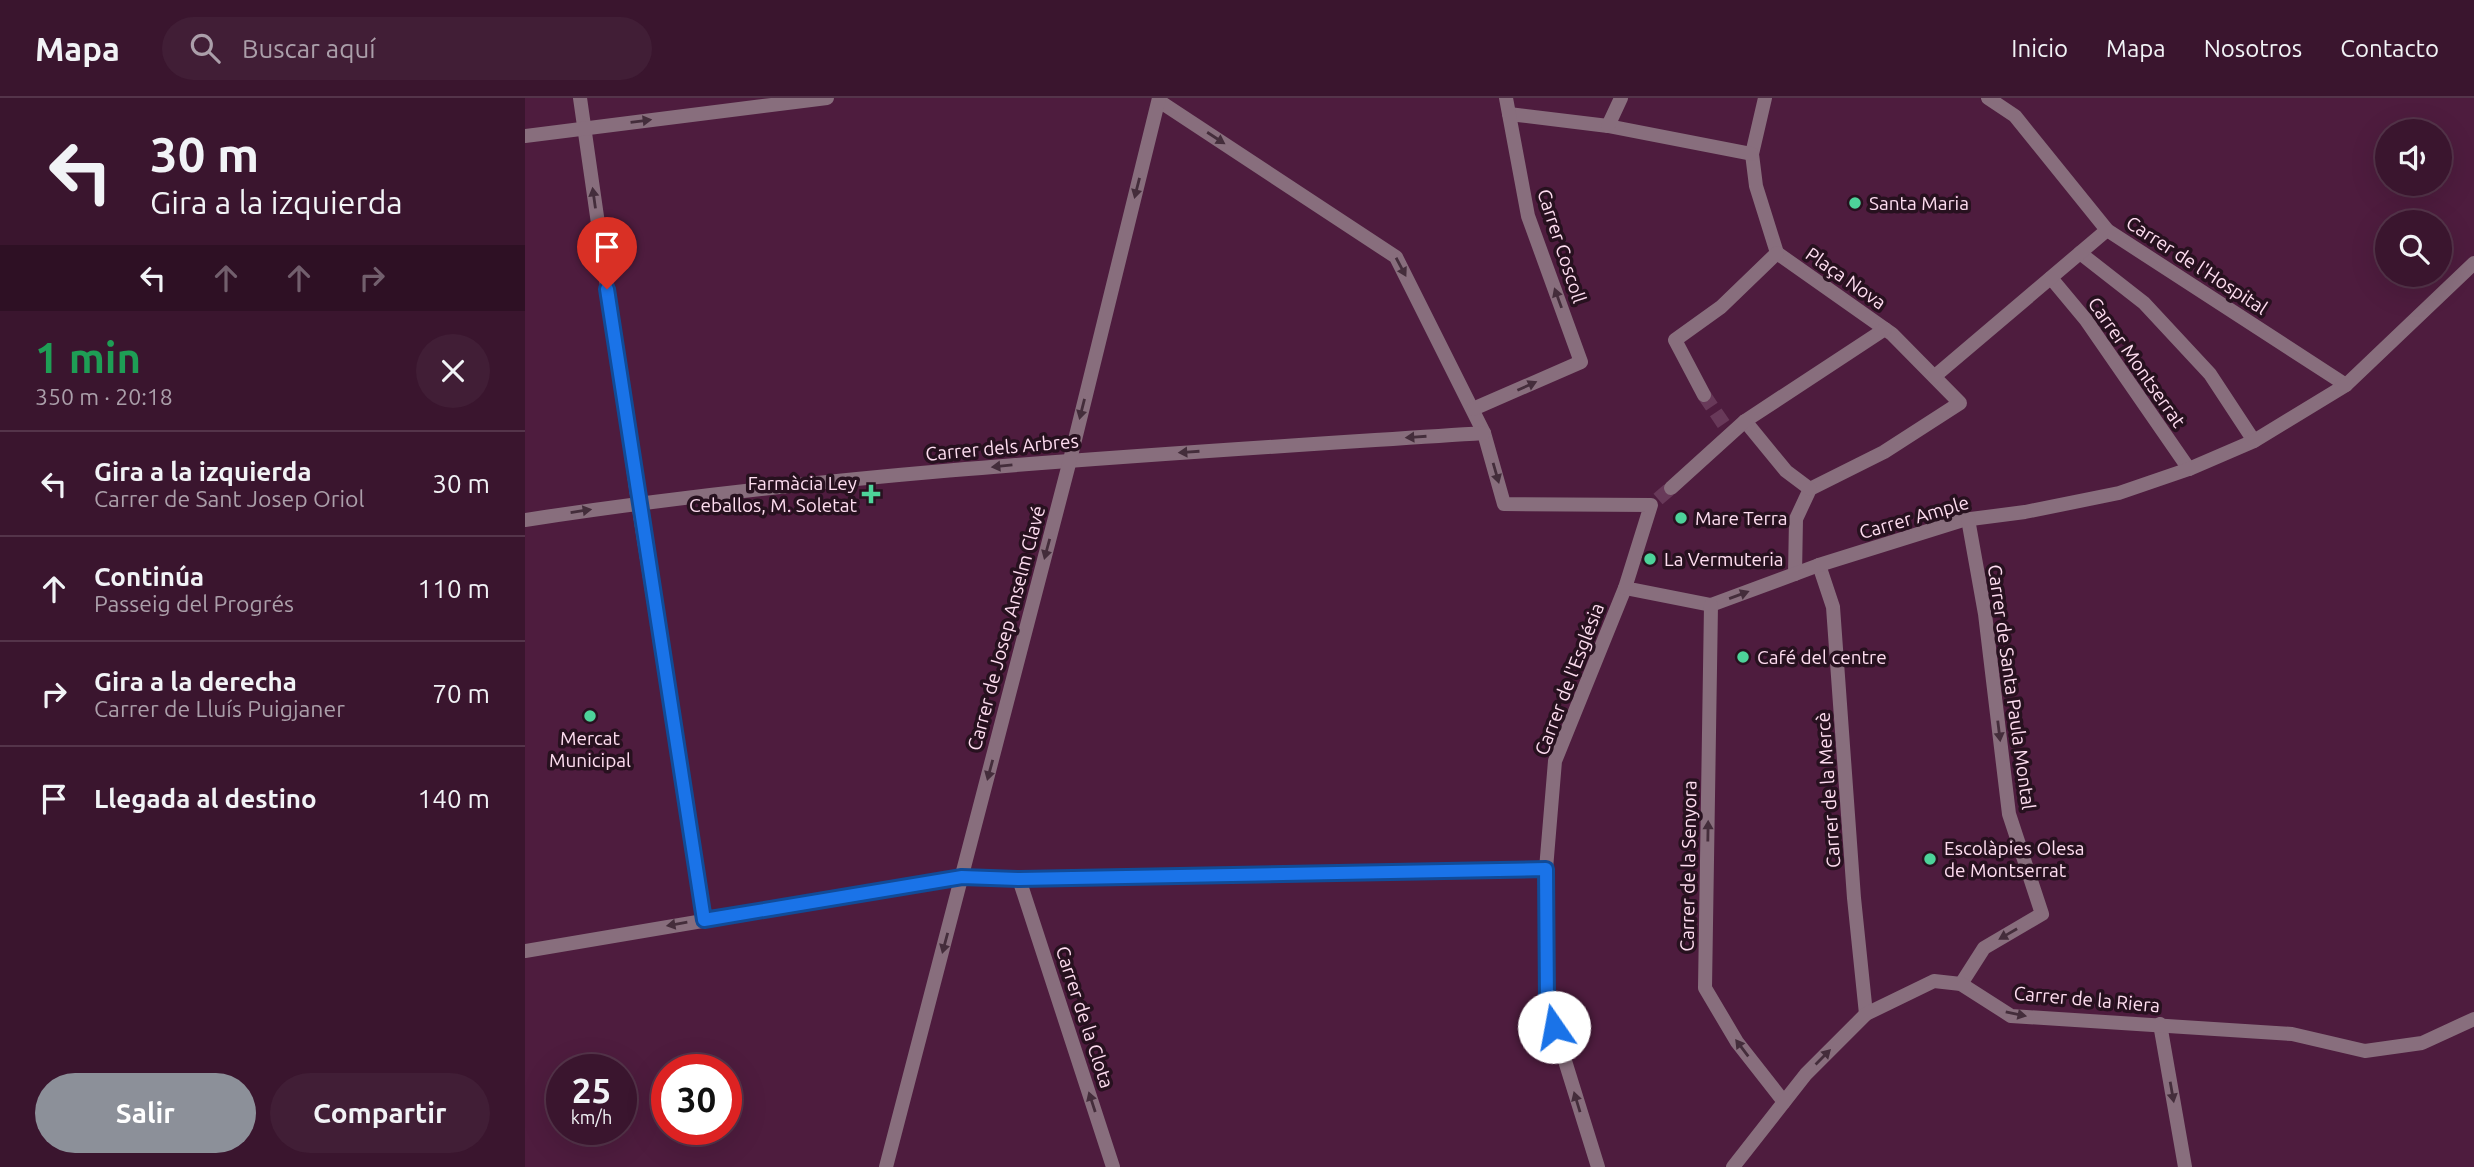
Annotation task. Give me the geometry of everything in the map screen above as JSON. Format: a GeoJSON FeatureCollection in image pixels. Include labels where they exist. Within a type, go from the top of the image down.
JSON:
{"type":"FeatureCollection","features":[{"type":"Feature","properties":{"kind":"street"},"geometry":{"type":"LineString","coordinates":[[580,98],[638,502],[704,920]]}},
{"type":"Feature","properties":{"kind":"street"},"geometry":{"type":"LineString","coordinates":[[525,136],[827,98]]}},
{"type":"Feature","properties":{"kind":"street","name":"Carrer Coscoll"},"geometry":{"type":"LineString","coordinates":[[1473,409],[1581,362],[1528,216],[1506,98]]}},
{"type":"Feature","properties":{"kind":"street"},"geometry":{"type":"LineString","coordinates":[[1608,126],[1621,98]]}},
{"type":"Feature","properties":{"kind":"street"},"geometry":{"type":"LineString","coordinates":[[1704,395],[1675,340],[1721,307],[1777,253],[1756,186],[1752,154],[1765,98]]}},
{"type":"Feature","properties":{"kind":"street","name":"Carrer de l'Hospital"},"geometry":{"type":"LineString","coordinates":[[1988,98],[2015,117],[2107,230],[2346,385]]}},
{"type":"Feature","properties":{"kind":"street"},"geometry":{"type":"LineString","coordinates":[[1159,99],[1396,257],[1484,433]]}},
{"type":"Feature","properties":{"kind":"street","name":"Carrer de Josep Anselm Clavé"},"geometry":{"type":"LineString","coordinates":[[886,1167],[1070,460],[1159,99]]}},
{"type":"Feature","properties":{"kind":"street"},"geometry":{"type":"LineString","coordinates":[[1509,114],[1608,126],[1752,154]]}},
{"type":"Feature","properties":{"kind":"street"},"geometry":{"type":"LineString","coordinates":[[1935,376],[2107,230]]}},
{"type":"Feature","properties":{"kind":"street","name":"Plaça Nova"},"geometry":{"type":"LineString","coordinates":[[1777,253],[1889,332],[1960,403],[1884,452],[1810,489]]}},
{"type":"Feature","properties":{"kind":"street"},"geometry":{"type":"LineString","coordinates":[[2080,253],[2144,303],[2210,374],[2254,441]]}},
{"type":"Feature","properties":{"kind":"street","name":"Carrer Ample"},"geometry":{"type":"LineString","coordinates":[[1711,605],[1819,565],[1968,519],[2025,512],[2119,493],[2189,469],[2254,441],[2346,385],[2474,263]]}},
{"type":"Feature","properties":{"kind":"street","name":"Carrer Montserrat"},"geometry":{"type":"LineString","coordinates":[[2051,278],[2086,320],[2189,469]]}},
{"type":"Feature","properties":{"kind":"street"},"geometry":{"type":"LineString","coordinates":[[1671,488],[1727,430],[1889,332]]}},
{"type":"Feature","properties":{"kind":"street"},"geometry":{"type":"LineString","coordinates":[[1745,421],[1786,471],[1810,489],[1796,519],[1795,574]]}},
{"type":"Feature","properties":{"kind":"street","name":"Carrer dels Arbres"},"geometry":{"type":"LineString","coordinates":[[525,520],[638,502],[1070,460],[1484,433]]}},
{"type":"Feature","properties":{"kind":"street","name":"Carrer de l'Església"},"geometry":{"type":"LineString","coordinates":[[1484,433],[1504,504],[1655,502],[1625,588],[1555,761],[1546,869],[1547,1003],[1598,1167]]}},
{"type":"Feature","properties":{"kind":"street","name":"Carrer de Santa Paula Montal"},"geometry":{"type":"LineString","coordinates":[[1961,984],[1984,948],[2042,914],[2009,814],[1985,614],[1968,519]]}},
{"type":"Feature","properties":{"kind":"street","name":"Carrer de la Mercè"},"geometry":{"type":"LineString","coordinates":[[1819,565],[1833,607],[1854,898],[1866,1014]]}},
{"type":"Feature","properties":{"kind":"street"},"geometry":{"type":"LineString","coordinates":[[1625,588],[1711,605]]}},
{"type":"Feature","properties":{"kind":"street","name":"Carrer de la Senyora"},"geometry":{"type":"LineString","coordinates":[[1711,605],[1706,988],[1737,1042],[1784,1102]]}},
{"type":"Feature","properties":{"kind":"street"},"geometry":{"type":"LineString","coordinates":[[525,951],[962,877],[1019,879],[1546,869]]}},
{"type":"Feature","properties":{"kind":"street","name":"Carrer de la Clota"},"geometry":{"type":"LineString","coordinates":[[1019,879],[1114,1167]]}},
{"type":"Feature","properties":{"kind":"street"},"geometry":{"type":"LineString","coordinates":[[1733,1167],[1806,1074],[1866,1014],[1934,981],[1961,984]]}},
{"type":"Feature","properties":{"kind":"street","name":"Carrer de la Riera"},"geometry":{"type":"LineString","coordinates":[[1961,984],[2011,1016],[2292,1034],[2365,1051],[2422,1043],[2474,1019]]}},
{"type":"Feature","properties":{"kind":"street"},"geometry":{"type":"LineString","coordinates":[[2160,1024],[2185,1167]]}},
{"type":"Feature","properties":{"kind":"tunnel"},"geometry":{"type":"LineString","coordinates":[[1704,395],[1725,426]]}},
{"type":"Feature","properties":{"kind":"tunnel"},"geometry":{"type":"LineString","coordinates":[[1658,499],[1671,488]]}},
{"type":"Feature","properties":{"kind":"place","name":"Santa Maria"},"geometry":{"type":"Point","coordinates":[1855,203]}},
{"type":"Feature","properties":{"kind":"place","name":"Farmàcia Ley Ceballos, M. Soletat"},"geometry":{"type":"Point","coordinates":[871,494]}},
{"type":"Feature","properties":{"kind":"place","name":"Mare Terra"},"geometry":{"type":"Point","coordinates":[1681,518]}},
{"type":"Feature","properties":{"kind":"place","name":"La Vermuteria"},"geometry":{"type":"Point","coordinates":[1650,559]}},
{"type":"Feature","properties":{"kind":"place","name":"Café del centre"},"geometry":{"type":"Point","coordinates":[1743,657]}},
{"type":"Feature","properties":{"kind":"place","name":"Mercat Municipal"},"geometry":{"type":"Point","coordinates":[590,716]}},
{"type":"Feature","properties":{"kind":"place","name":"Escolàpies Olesa de Montserrat"},"geometry":{"type":"Point","coordinates":[1930,859]}},
{"type":"Feature","properties":{"kind":"route"},"geometry":{"type":"LineString","coordinates":[[607,289],[704,920],[962,877],[1019,879],[1546,869],[1547,1003],[1554,1027]]}}]}
